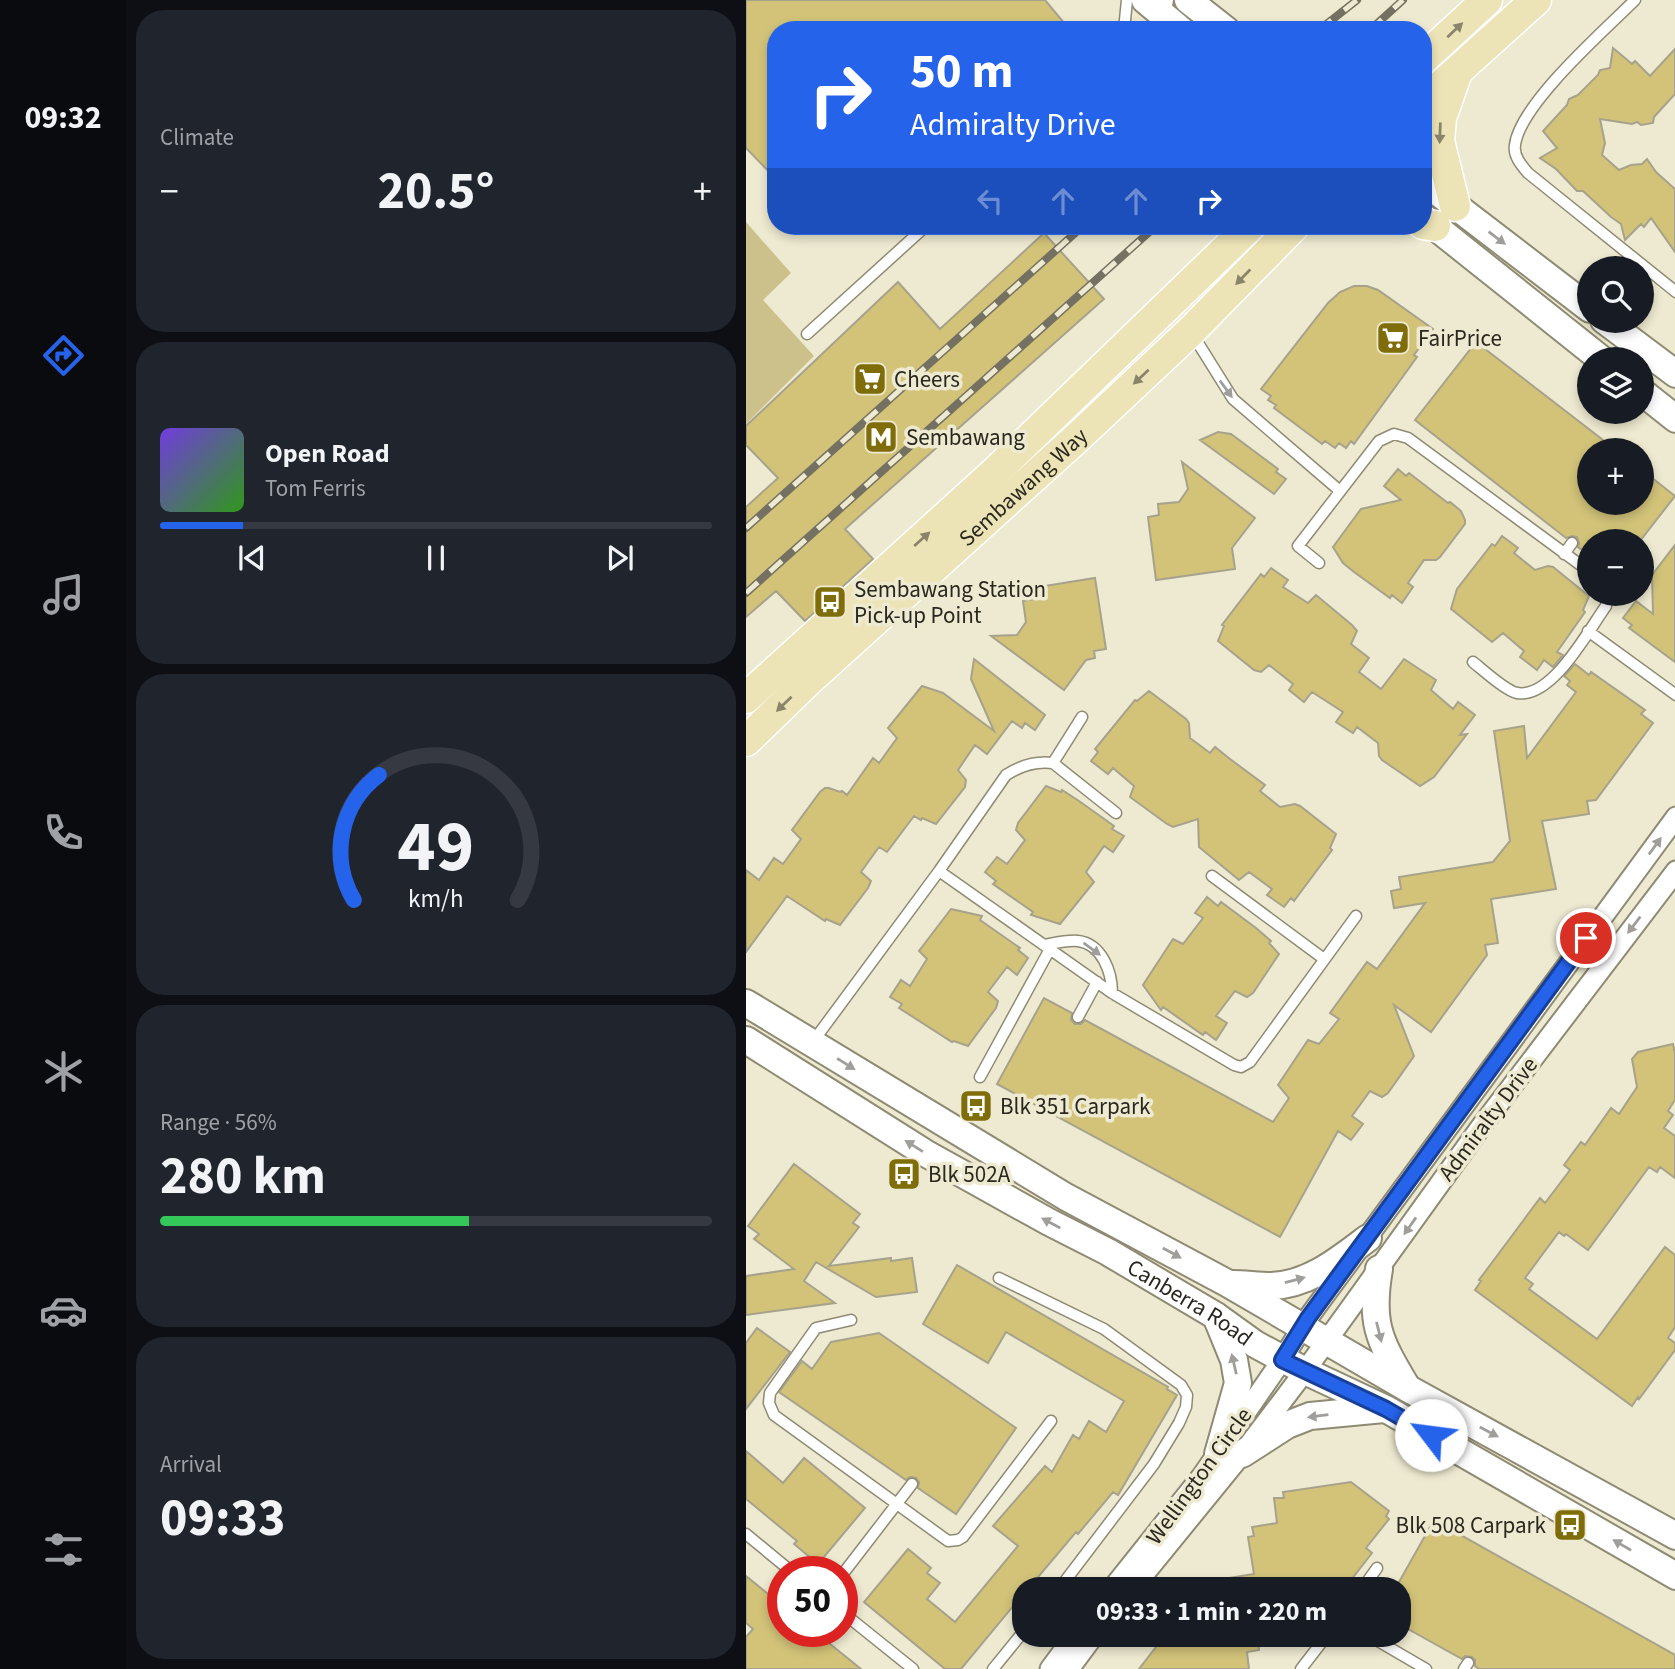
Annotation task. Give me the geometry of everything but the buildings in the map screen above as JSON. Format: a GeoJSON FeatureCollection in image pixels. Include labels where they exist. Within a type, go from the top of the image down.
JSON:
{"type":"FeatureCollection","features":[{"type":"Feature","properties":{"kind":"main road"},"geometry":{"type":"LineString","coordinates":[[1188,0],[1215,21]]}},
{"type":"Feature","properties":{"kind":"main road"},"geometry":{"type":"LineString","coordinates":[[1432,51],[1487,0]]}},
{"type":"Feature","properties":{"kind":"main road"},"geometry":{"type":"LineString","coordinates":[[1432,94],[1536,0]]}},
{"type":"Feature","properties":{"kind":"main road"},"geometry":{"type":"LineString","coordinates":[[1434,218],[1441,118],[1459,68]]}},
{"type":"Feature","properties":{"kind":"main road"},"geometry":{"type":"LineString","coordinates":[[1434,218],[1577,301]]}},
{"type":"Feature","properties":{"kind":"main road"},"geometry":{"type":"LineString","coordinates":[[1434,218],[1587,347]]}},
{"type":"Feature","properties":{"kind":"main road","name":"Sembawang Way"},"geometry":{"type":"LineString","coordinates":[[746,698],[994,473],[1241,235]]}},
{"type":"Feature","properties":{"kind":"main road","name":"Sembawang Way"},"geometry":{"type":"LineString","coordinates":[[746,741],[810,679],[1078,437],[1288,235]]}},
{"type":"Feature","properties":{"kind":"main road"},"geometry":{"type":"LineString","coordinates":[[1621,333],[1675,374]]}},
{"type":"Feature","properties":{"kind":"main road"},"geometry":{"type":"LineString","coordinates":[[1654,402],[1675,419]]}},
{"type":"Feature","properties":{"kind":"main road","name":"Canberra Road"},"geometry":{"type":"LineString","coordinates":[[746,1003],[1066,1197],[1227,1283],[1407,1388],[1675,1535]]}},
{"type":"Feature","properties":{"kind":"main road","name":"Canberra Road"},"geometry":{"type":"LineString","coordinates":[[746,1040],[925,1153],[1108,1252],[1216,1316],[1255,1344],[1294,1366],[1386,1409],[1675,1576]]}},
{"type":"Feature","properties":{"kind":"main road"},"geometry":{"type":"LineString","coordinates":[[1227,1283],[1274,1286],[1311,1276],[1334,1264],[1368,1238]]}},
{"type":"Feature","properties":{"kind":"main road"},"geometry":{"type":"LineString","coordinates":[[1379,1269],[1375,1295],[1377,1327],[1385,1350],[1407,1388]]}},
{"type":"Feature","properties":{"kind":"main road"},"geometry":{"type":"LineString","coordinates":[[1216,1316],[1234,1360],[1238,1383],[1230,1454]]}},
{"type":"Feature","properties":{"kind":"main road"},"geometry":{"type":"LineString","coordinates":[[1230,1454],[1310,1416],[1386,1409]]}},
{"type":"Feature","properties":{"kind":"street","name":"Admiralty Drive"},"geometry":{"type":"LineString","coordinates":[[1294,1366],[1304,1327],[1675,817]]}},
{"type":"Feature","properties":{"kind":"street","name":"Admiralty Drive"},"geometry":{"type":"LineString","coordinates":[[1294,1366],[1328,1341],[1480,1128],[1675,871]]}},
{"type":"Feature","properties":{"kind":"street","name":"Wellington Circle"},"geometry":{"type":"LineString","coordinates":[[1141,1577],[1294,1366]]}},
{"type":"Feature","properties":{"kind":"street","name":"Wellington Circle"},"geometry":{"type":"LineString","coordinates":[[1122,1577],[1230,1454]]}},
{"type":"Feature","properties":{"kind":"street"},"geometry":{"type":"LineString","coordinates":[[1050,1669],[1066,1647]]}},
{"type":"Feature","properties":{"kind":"street"},"geometry":{"type":"LineString","coordinates":[[1069,1669],[1085,1647]]}},
{"type":"Feature","properties":{"kind":"lane"},"geometry":{"type":"LineString","coordinates":[[1124,21],[1127,0]]}},
{"type":"Feature","properties":{"kind":"lane"},"geometry":{"type":"LineString","coordinates":[[1635,0],[1545,90],[1526,117],[1514,146],[1518,161],[1528,173],[1675,292]]}},
{"type":"Feature","properties":{"kind":"lane"},"geometry":{"type":"LineString","coordinates":[[807,334],[916,235]]}},
{"type":"Feature","properties":{"kind":"lane"},"geometry":{"type":"LineString","coordinates":[[1191,331],[1233,399],[1340,491]]}},
{"type":"Feature","properties":{"kind":"lane"},"geometry":{"type":"LineString","coordinates":[[1319,563],[1298,546],[1379,441],[1394,434],[1408,438],[1577,563]]}},
{"type":"Feature","properties":{"kind":"lane"},"geometry":{"type":"LineString","coordinates":[[1564,554],[1572,543]]}},
{"type":"Feature","properties":{"kind":"lane"},"geometry":{"type":"LineString","coordinates":[[1473,662],[1514,693],[1531,693],[1543,687],[1558,673],[1606,606]]}},
{"type":"Feature","properties":{"kind":"lane"},"geometry":{"type":"LineString","coordinates":[[1588,631],[1675,695]]}},
{"type":"Feature","properties":{"kind":"lane"},"geometry":{"type":"LineString","coordinates":[[1053,763],[1082,717]]}},
{"type":"Feature","properties":{"kind":"lane"},"geometry":{"type":"LineString","coordinates":[[811,1043],[939,871],[1006,775],[1015,769],[1041,762],[1053,763],[1116,813]]}},
{"type":"Feature","properties":{"kind":"lane"},"geometry":{"type":"LineString","coordinates":[[939,871],[1112,993],[1241,1067],[1249,1062],[1356,916]]}},
{"type":"Feature","properties":{"kind":"lane"},"geometry":{"type":"LineString","coordinates":[[1212,876],[1324,959]]}},
{"type":"Feature","properties":{"kind":"lane"},"geometry":{"type":"LineString","coordinates":[[1047,947],[1078,941],[1088,944],[1101,955],[1109,968],[1112,993]]}},
{"type":"Feature","properties":{"kind":"lane"},"geometry":{"type":"LineString","coordinates":[[980,1077],[1047,947]]}},
{"type":"Feature","properties":{"kind":"lane"},"geometry":{"type":"LineString","coordinates":[[1078,1017],[1097,982]]}},
{"type":"Feature","properties":{"kind":"lane"},"geometry":{"type":"LineString","coordinates":[[999,1278],[1104,1329],[1181,1385],[1188,1395],[1179,1423],[1154,1464],[1068,1577]]}},
{"type":"Feature","properties":{"kind":"lane"},"geometry":{"type":"LineString","coordinates":[[851,1320],[816,1328],[770,1393],[770,1410],[948,1541],[963,1537],[1051,1421]]}},
{"type":"Feature","properties":{"kind":"lane"},"geometry":{"type":"LineString","coordinates":[[856,1556],[912,1484]]}},
{"type":"Feature","properties":{"kind":"lane"},"geometry":{"type":"LineString","coordinates":[[746,1534],[773,1556]]}},
{"type":"Feature","properties":{"kind":"lane"},"geometry":{"type":"LineString","coordinates":[[1371,1577],[1377,1568]]}},
{"type":"Feature","properties":{"kind":"lane"},"geometry":{"type":"LineString","coordinates":[[858,1625],[913,1669]]}},
{"type":"Feature","properties":{"kind":"lane"},"geometry":{"type":"LineString","coordinates":[[993,1669],[1012,1646]]}},
{"type":"Feature","properties":{"kind":"lane"},"geometry":{"type":"LineString","coordinates":[[1301,1669],[1318,1647]]}},
{"type":"Feature","properties":{"kind":"lane"},"geometry":{"type":"LineString","coordinates":[[1388,1647],[1426,1669]]}},
{"type":"Feature","properties":{"kind":"shaded area"},"geometry":{"type":"Polygon","coordinates":[[[746,222],[791,273],[763,300],[814,356],[746,424],[746,222]]]}},
{"type":"Feature","properties":{"kind":"railway"},"geometry":{"type":"LineString","coordinates":[[1330,21],[1357,0]]}},
{"type":"Feature","properties":{"kind":"railway"},"geometry":{"type":"LineString","coordinates":[[1380,21],[1403,0]]}},
{"type":"Feature","properties":{"kind":"railway"},"geometry":{"type":"LineString","coordinates":[[746,528],[1073,235]]}},
{"type":"Feature","properties":{"kind":"railway"},"geometry":{"type":"LineString","coordinates":[[746,593],[1146,235]]}},
{"type":"Feature","properties":{"kind":"place","name":"FairPrice"},"geometry":{"type":"Point","coordinates":[1393,338]}},
{"type":"Feature","properties":{"kind":"place","name":"Cheers"},"geometry":{"type":"Point","coordinates":[870,379]}},
{"type":"Feature","properties":{"kind":"place","name":"Sembawang"},"geometry":{"type":"Point","coordinates":[881,437]}},
{"type":"Feature","properties":{"kind":"place","name":"Sembawang Station Pick-up Point"},"geometry":{"type":"Point","coordinates":[830,602]}},
{"type":"Feature","properties":{"kind":"place","name":"Blk 351 Carpark"},"geometry":{"type":"Point","coordinates":[976,1106]}},
{"type":"Feature","properties":{"kind":"place","name":"Blk 502A"},"geometry":{"type":"Point","coordinates":[904,1174]}},
{"type":"Feature","properties":{"kind":"place","name":"Blk 508 Carpark"},"geometry":{"type":"Point","coordinates":[1570,1525]}},
{"type":"Feature","properties":{"kind":"route"},"geometry":{"type":"LineString","coordinates":[[1431,1435],[1386,1409],[1282,1360],[1308,1318],[1586,938]]}}]}
